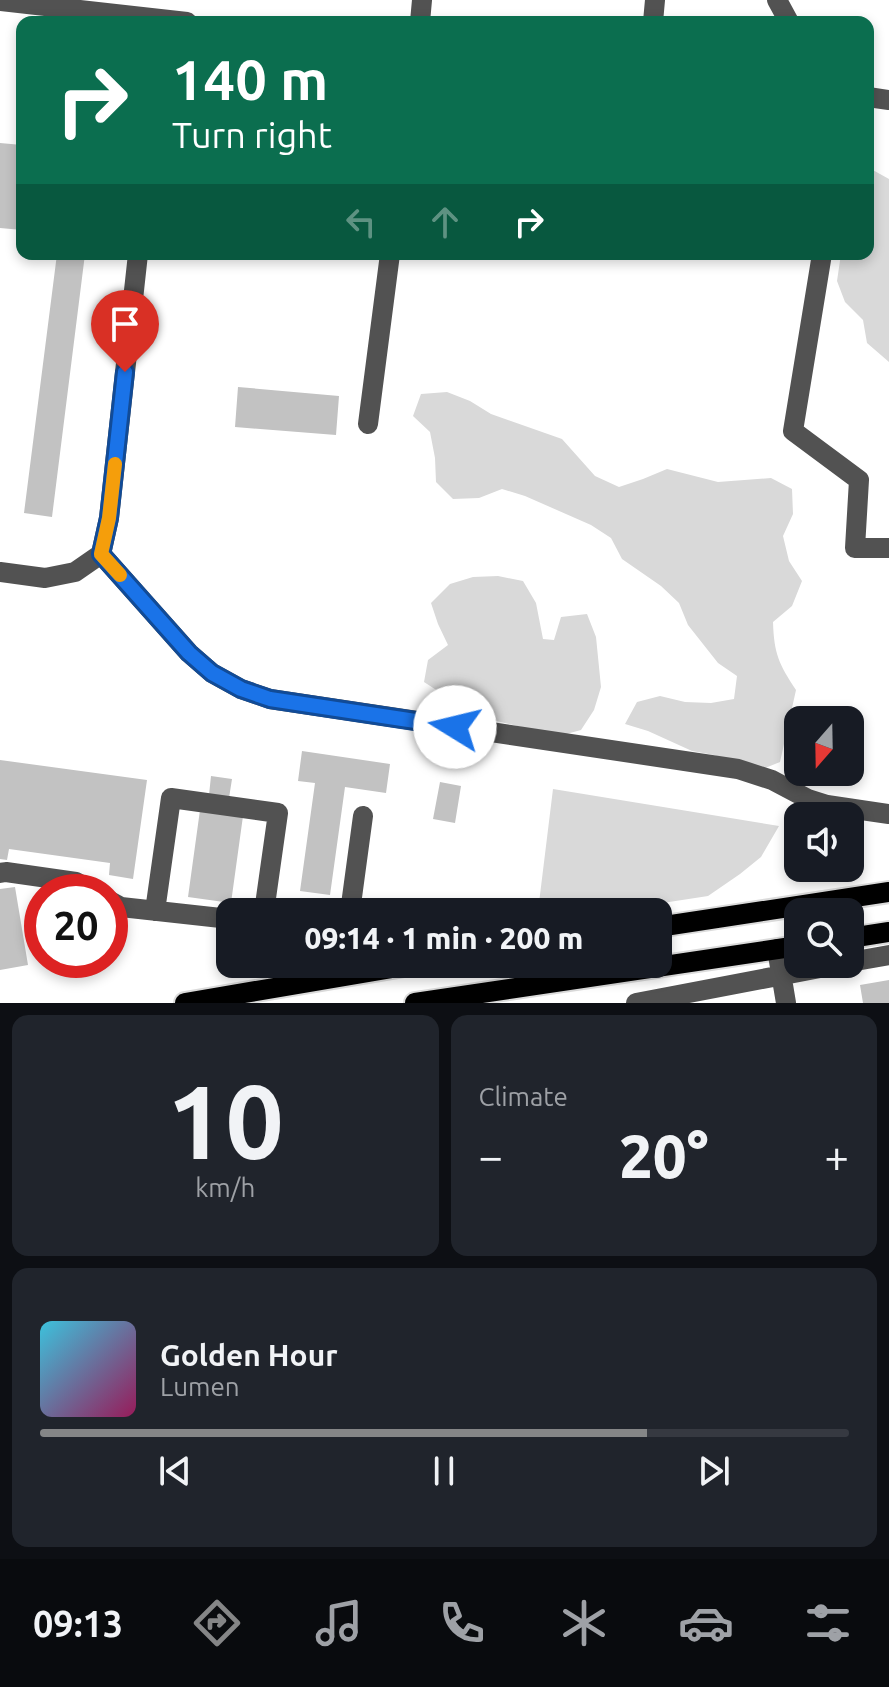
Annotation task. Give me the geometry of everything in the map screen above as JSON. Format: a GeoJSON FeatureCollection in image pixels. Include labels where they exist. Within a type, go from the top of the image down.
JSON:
{"type":"FeatureCollection","features":[{"type":"Feature","properties":{"kind":"main road"},"geometry":{"type":"LineString","coordinates":[[672,925],[889,892]]}},
{"type":"Feature","properties":{"kind":"main road"},"geometry":{"type":"LineString","coordinates":[[864,936],[889,932]]}},
{"type":"Feature","properties":{"kind":"main road"},"geometry":{"type":"LineString","coordinates":[[415,1003],[784,948]]}},
{"type":"Feature","properties":{"kind":"main road"},"geometry":{"type":"LineString","coordinates":[[185,1003],[333,978]]}},
{"type":"Feature","properties":{"kind":"lane"},"geometry":{"type":"LineString","coordinates":[[0,1],[165,14]]}},
{"type":"Feature","properties":{"kind":"lane"},"geometry":{"type":"LineString","coordinates":[[0,572],[45,578],[75,572],[101,554],[109,518],[137,260]]}},
{"type":"Feature","properties":{"kind":"lane"},"geometry":{"type":"LineString","coordinates":[[368,424],[389,260]]}},
{"type":"Feature","properties":{"kind":"lane"},"geometry":{"type":"LineString","coordinates":[[821,260],[793,431],[859,480],[855,548],[889,548]]}},
{"type":"Feature","properties":{"kind":"lane"},"geometry":{"type":"LineString","coordinates":[[101,554],[189,653],[212,673],[241,689],[270,699],[738,769],[772,780],[808,799],[827,805],[889,814]]}},
{"type":"Feature","properties":{"kind":"lane"},"geometry":{"type":"LineString","coordinates":[[155,911],[171,798],[278,813],[266,898]]}},
{"type":"Feature","properties":{"kind":"lane"},"geometry":{"type":"LineString","coordinates":[[352,898],[363,816]]}},
{"type":"Feature","properties":{"kind":"lane"},"geometry":{"type":"LineString","coordinates":[[0,873],[24,875]]}},
{"type":"Feature","properties":{"kind":"lane"},"geometry":{"type":"LineString","coordinates":[[128,908],[216,918]]}},
{"type":"Feature","properties":{"kind":"lane"},"geometry":{"type":"LineString","coordinates":[[777,949],[786,1003]]}},
{"type":"Feature","properties":{"kind":"lane"},"geometry":{"type":"LineString","coordinates":[[864,959],[889,955]]}},
{"type":"Feature","properties":{"kind":"lane"},"geometry":{"type":"LineString","coordinates":[[636,1003],[784,974]]}},
{"type":"Feature","properties":{"kind":"shaded area"},"geometry":{"type":"Polygon","coordinates":[[[874,171],[889,179],[889,362],[867,343],[863,320],[845,302],[837,281],[840,260],[874,260],[874,171]]]}},
{"type":"Feature","properties":{"kind":"shaded area"},"geometry":{"type":"Polygon","coordinates":[[[447,392],[491,414],[562,439],[595,476],[619,487],[667,469],[718,482],[771,478],[792,489],[793,514],[783,536],[789,561],[802,581],[792,606],[773,622],[778,658],[796,690],[792,706],[784,706],[784,744],[780,762],[758,771],[714,755],[692,751],[625,724],[637,702],[660,696],[685,702],[711,703],[734,699],[737,676],[718,663],[688,625],[679,603],[661,586],[622,559],[611,538],[591,525],[502,489],[479,498],[453,499],[436,482],[430,432],[413,416],[421,394],[447,392]]]}},
{"type":"Feature","properties":{"kind":"shaded area"},"geometry":{"type":"Polygon","coordinates":[[[498,576],[523,581],[536,603],[543,639],[554,640],[561,617],[587,614],[596,637],[601,687],[594,710],[581,730],[559,736],[459,712],[444,695],[424,682],[428,660],[448,645],[431,603],[450,584],[473,577],[498,576]]]}},
{"type":"Feature","properties":{"kind":"shaded area"},"geometry":{"type":"Polygon","coordinates":[[[553,789],[779,826],[761,857],[708,896],[672,902],[672,898],[540,898],[553,789]]]}},
{"type":"Feature","properties":{"kind":"building"},"geometry":{"type":"Polygon","coordinates":[[[0,143],[16,144],[16,229],[0,228],[0,143]]]}},
{"type":"Feature","properties":{"kind":"building"},"geometry":{"type":"Polygon","coordinates":[[[56,260],[84,260],[52,517],[24,513],[56,260]]]}},
{"type":"Feature","properties":{"kind":"building"},"geometry":{"type":"Polygon","coordinates":[[[238,387],[339,396],[336,435],[235,427],[238,387]]]}},
{"type":"Feature","properties":{"kind":"building"},"geometry":{"type":"Polygon","coordinates":[[[302,751],[390,764],[386,793],[345,787],[330,895],[300,891],[315,783],[298,781],[302,751]]]}},
{"type":"Feature","properties":{"kind":"building"},"geometry":{"type":"Polygon","coordinates":[[[0,760],[147,780],[133,879],[128,878],[128,874],[109,874],[110,863],[9,849],[7,860],[0,859],[0,760]]]}},
{"type":"Feature","properties":{"kind":"building"},"geometry":{"type":"Polygon","coordinates":[[[211,776],[232,779],[229,798],[209,795],[211,776]]]}},
{"type":"Feature","properties":{"kind":"building"},"geometry":{"type":"Polygon","coordinates":[[[440,782],[461,786],[455,823],[433,819],[440,782]]]}},
{"type":"Feature","properties":{"kind":"building"},"geometry":{"type":"Polygon","coordinates":[[[200,810],[243,816],[232,898],[216,898],[216,901],[188,897],[200,810]]]}},
{"type":"Feature","properties":{"kind":"building"},"geometry":{"type":"Polygon","coordinates":[[[15,887],[24,941],[24,966],[0,970],[0,889],[15,887]]]}},
{"type":"Feature","properties":{"kind":"building"},"geometry":{"type":"Polygon","coordinates":[[[889,980],[889,1003],[863,1003],[860,985],[889,980]]]}},
{"type":"Feature","properties":{"kind":"slow traffic"},"geometry":{"type":"LineString","coordinates":[[115,464],[101,554],[120,575]]}},
{"type":"Feature","properties":{"kind":"route"},"geometry":{"type":"LineString","coordinates":[[125,372],[109,518],[101,554],[189,653],[212,673],[241,689],[270,699],[455,727]]}}]}
